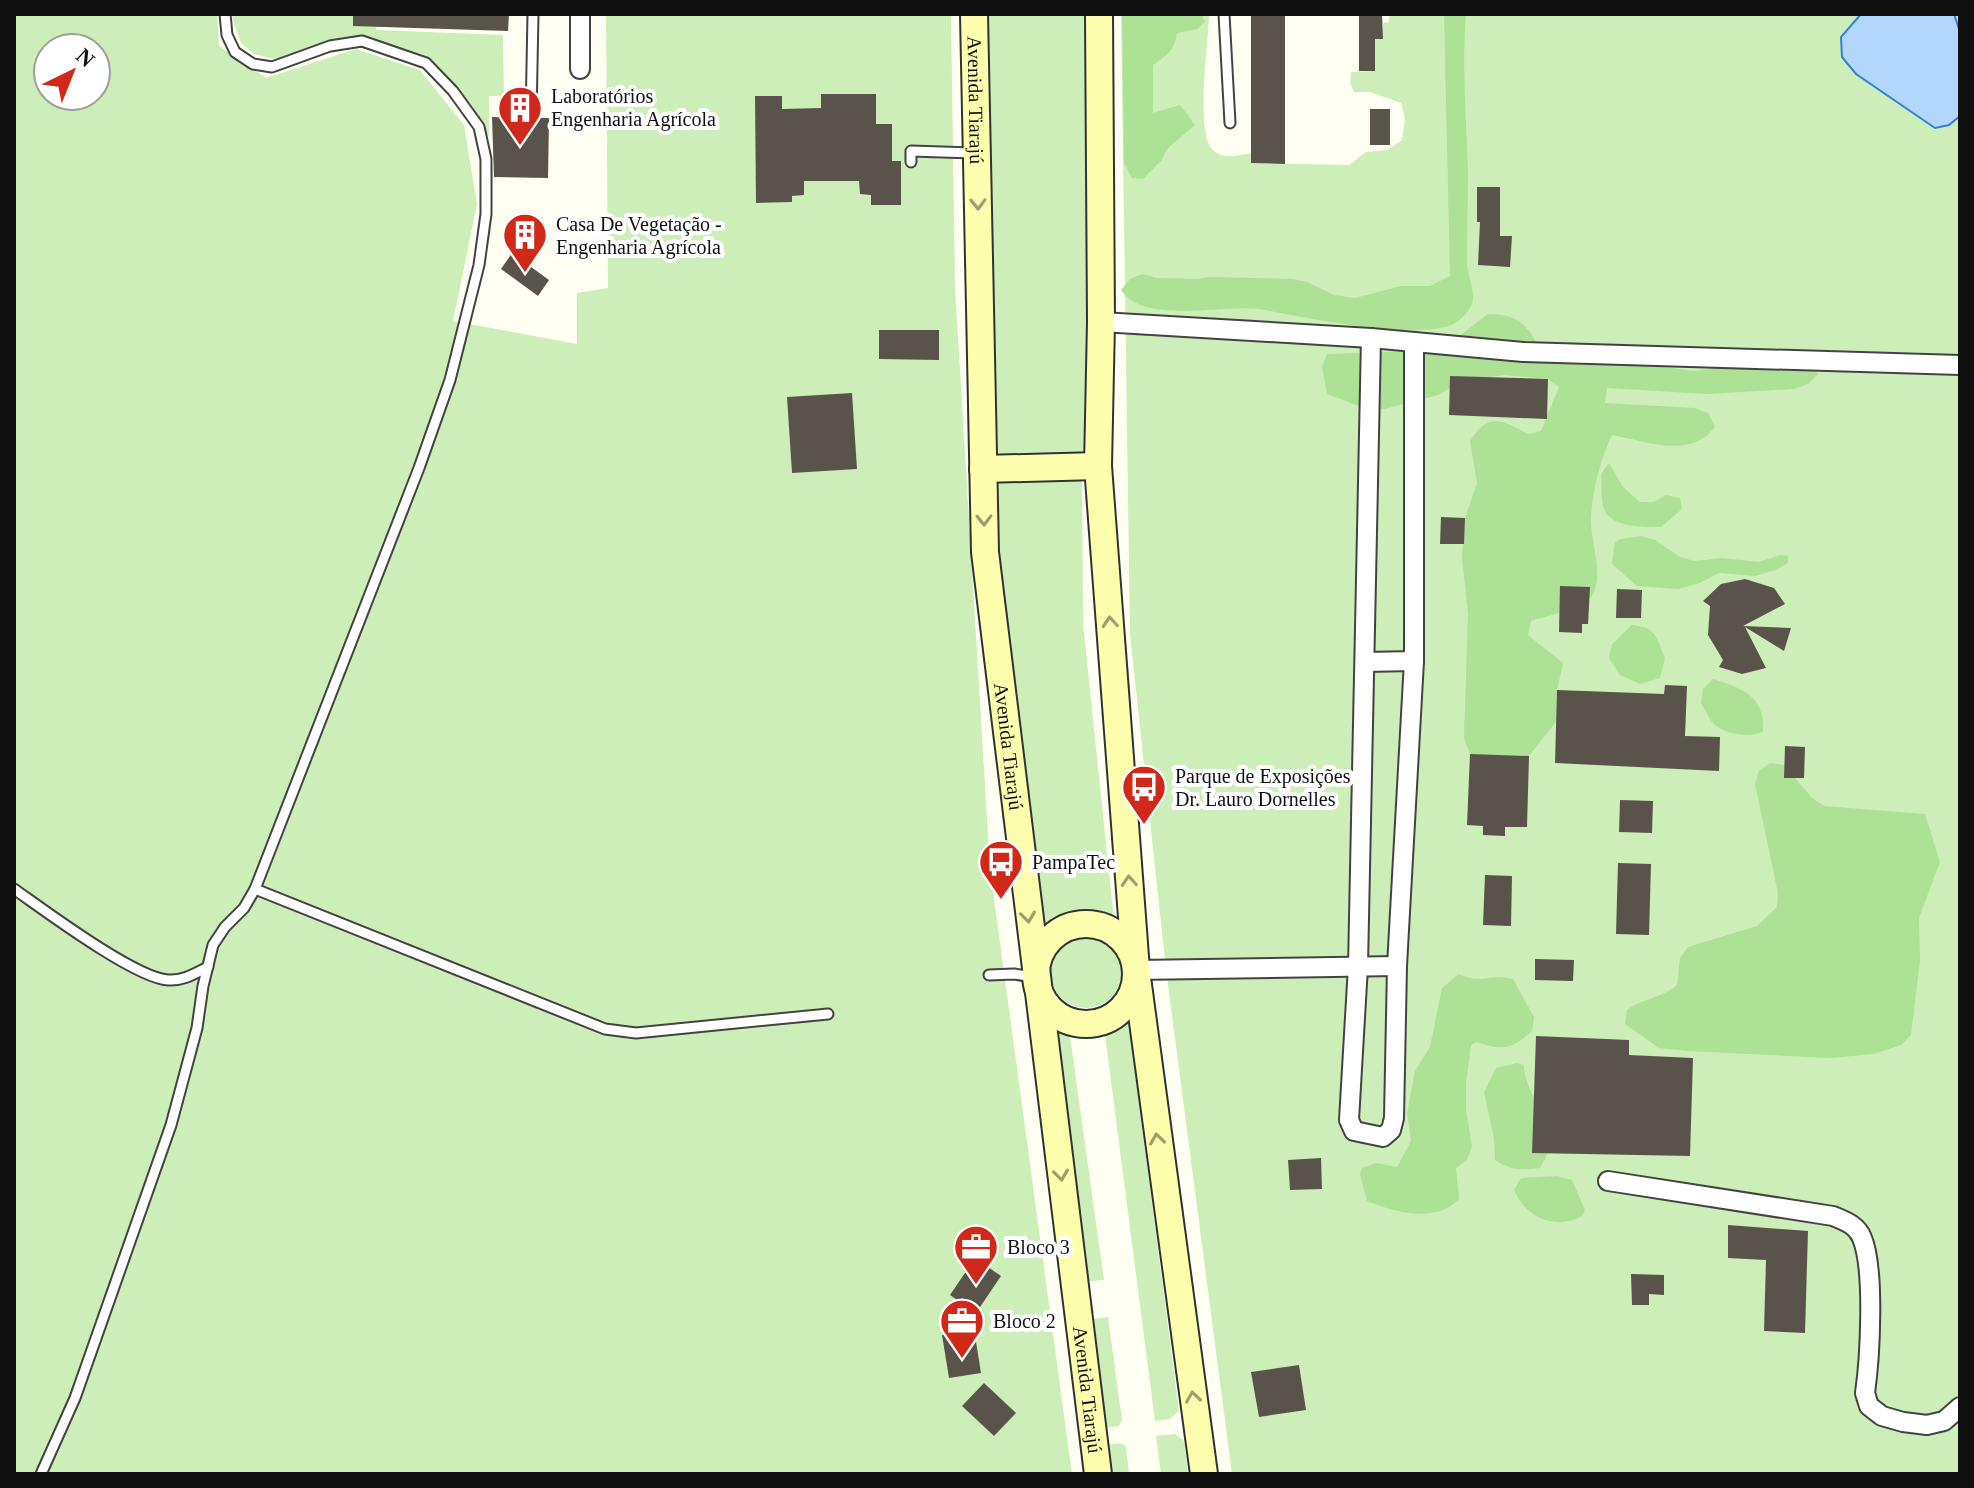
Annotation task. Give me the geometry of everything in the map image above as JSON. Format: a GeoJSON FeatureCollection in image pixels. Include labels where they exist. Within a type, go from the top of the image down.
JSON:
{"type":"FeatureCollection","features":[{"type":"Feature","properties":{"kind":"main road","name":"Avenida Tiarajú"},"geometry":{"type":"LineString","coordinates":[[974,14],[985,552],[1098,1474]]}},
{"type":"Feature","properties":{"kind":"main road"},"geometry":{"type":"LineString","coordinates":[[1099,14],[1101,322],[1098,466],[1136,970],[1204,1474]]}},
{"type":"Feature","properties":{"kind":"main road"},"geometry":{"type":"LineString","coordinates":[[983,469],[1098,466]]}},
{"type":"Feature","properties":{"kind":"main road"},"geometry":{"type":"LineString","coordinates":[[1082,924],[1098,925],[1124,941],[1136,970],[1135,987],[1128,1002],[1117,1014],[1087,1025],[1068,1021],[1052,1011],[1040,996],[1036,977],[1037,962],[1043,947],[1053,935],[1067,927],[1082,924]]}},
{"type":"Feature","properties":{"kind":"street"},"geometry":{"type":"LineString","coordinates":[[580,14],[580,69]]}},
{"type":"Feature","properties":{"kind":"street"},"geometry":{"type":"LineString","coordinates":[[1101,322],[1371,338],[1523,352],[1960,365]]}},
{"type":"Feature","properties":{"kind":"street"},"geometry":{"type":"LineString","coordinates":[[1371,338],[1358,966],[1349,1120],[1354,1131],[1383,1137],[1391,1130],[1394,1118],[1397,966],[1414,661],[1414,342]]}},
{"type":"Feature","properties":{"kind":"street"},"geometry":{"type":"LineString","coordinates":[[1365,662],[1414,661]]}},
{"type":"Feature","properties":{"kind":"street"},"geometry":{"type":"LineString","coordinates":[[1136,970],[1397,966]]}},
{"type":"Feature","properties":{"kind":"street"},"geometry":{"type":"LineString","coordinates":[[1608,1181],[1833,1216],[1850,1223],[1862,1236],[1869,1278],[1865,1393],[1869,1406],[1882,1416],[1927,1425],[1944,1421],[1960,1407]]}},
{"type":"Feature","properties":{"kind":"lane"},"geometry":{"type":"LineString","coordinates":[[41,1474],[75,1398],[171,1125],[197,1028],[213,945],[244,908],[255,889],[419,468],[450,380],[479,265],[486,214],[486,159],[479,127],[453,91],[426,63],[362,41],[330,46],[272,67],[253,64],[235,52],[227,35],[225,14]]}},
{"type":"Feature","properties":{"kind":"lane"},"geometry":{"type":"LineString","coordinates":[[531,118],[533,14]]}},
{"type":"Feature","properties":{"kind":"lane"},"geometry":{"type":"LineString","coordinates":[[1224,14],[1230,123]]}},
{"type":"Feature","properties":{"kind":"lane"},"geometry":{"type":"LineString","coordinates":[[911,162],[911,151],[977,153]]}},
{"type":"Feature","properties":{"kind":"lane"},"geometry":{"type":"LineString","coordinates":[[14,889],[72,930],[150,975],[164,980],[184,980],[208,967]]}},
{"type":"Feature","properties":{"kind":"lane"},"geometry":{"type":"LineString","coordinates":[[255,889],[605,1029],[636,1033],[828,1014]]}},
{"type":"Feature","properties":{"kind":"lane"},"geometry":{"type":"LineString","coordinates":[[989,975],[1036,977]]}},
{"type":"Feature","properties":{"kind":"green space"},"geometry":{"type":"Polygon","coordinates":[[[14,14],[217,14],[219,46],[266,78],[356,49],[420,70],[464,125],[477,204],[453,321],[577,344],[577,293],[608,288],[606,15],[595,14],[951,14],[955,287],[990,869],[1072,1474],[14,1474],[14,14]]]}},
{"type":"Feature","properties":{"kind":"green space"},"geometry":{"type":"Polygon","coordinates":[[[234,14],[375,14],[376,30],[503,35],[504,96],[489,96],[489,137],[457,86],[425,55],[363,39],[340,39],[303,54],[274,59],[254,54],[241,43],[232,18],[234,14]]]}},
{"type":"Feature","properties":{"kind":"green space"},"geometry":{"type":"Polygon","coordinates":[[[985,14],[1085,14],[1088,451],[1080,460],[995,456],[985,14]]]}},
{"type":"Feature","properties":{"kind":"green space"},"geometry":{"type":"Polygon","coordinates":[[[1121,14],[1209,14],[1204,87],[1205,127],[1208,142],[1218,154],[1237,156],[1251,153],[1252,163],[1349,165],[1366,152],[1387,150],[1402,140],[1405,119],[1401,103],[1370,92],[1354,92],[1350,83],[1351,72],[1375,71],[1375,39],[1383,39],[1383,23],[1389,22],[1389,14],[1960,14],[1960,1474],[1232,1474],[1166,970],[1130,634],[1121,14]]]}},
{"type":"Feature","properties":{"kind":"green space"},"geometry":{"type":"Polygon","coordinates":[[[1124,14],[1202,14],[1205,22],[1197,29],[1177,33],[1170,52],[1153,65],[1153,113],[1180,105],[1195,125],[1168,148],[1161,161],[1143,179],[1132,178],[1124,163],[1124,14]]]}},
{"type":"Feature","properties":{"kind":"green space"},"geometry":{"type":"Polygon","coordinates":[[[1444,14],[1466,14],[1467,262],[1473,299],[1469,310],[1460,319],[1434,329],[1387,329],[1265,310],[1167,310],[1132,301],[1121,290],[1130,279],[1143,274],[1156,278],[1293,279],[1334,295],[1355,298],[1401,286],[1430,286],[1450,276],[1444,14]]]}},
{"type":"Feature","properties":{"kind":"green space"},"geometry":{"type":"Polygon","coordinates":[[[1488,314],[1515,319],[1527,328],[1542,351],[1553,353],[1695,371],[1781,358],[1809,363],[1818,374],[1808,384],[1794,389],[1707,394],[1607,388],[1605,403],[1694,408],[1708,413],[1715,426],[1694,443],[1681,445],[1653,444],[1612,435],[1600,466],[1593,498],[1591,529],[1597,564],[1596,586],[1585,603],[1531,621],[1528,635],[1563,663],[1557,690],[1556,722],[1529,756],[1496,763],[1482,761],[1470,754],[1464,738],[1468,614],[1462,558],[1465,518],[1477,483],[1470,441],[1483,425],[1496,421],[1528,434],[1541,431],[1559,387],[1548,379],[1504,375],[1462,381],[1438,395],[1370,410],[1327,394],[1322,367],[1327,354],[1441,350],[1488,314]]]}},
{"type":"Feature","properties":{"kind":"green space"},"geometry":{"type":"Polygon","coordinates":[[[1609,463],[1623,487],[1640,502],[1654,502],[1666,495],[1680,498],[1682,509],[1661,527],[1617,522],[1606,513],[1602,499],[1601,474],[1609,463]]]}},
{"type":"Feature","properties":{"kind":"green space"},"geometry":{"type":"Polygon","coordinates":[[[1082,477],[1083,623],[1115,930],[1092,921],[1074,919],[1056,926],[1037,940],[996,573],[991,481],[1082,477]]]}},
{"type":"Feature","properties":{"kind":"green space"},"geometry":{"type":"Polygon","coordinates":[[[1641,536],[1694,561],[1722,558],[1759,562],[1780,555],[1788,556],[1788,563],[1755,576],[1719,573],[1679,589],[1637,586],[1612,564],[1615,543],[1620,539],[1641,536]]]}},
{"type":"Feature","properties":{"kind":"green space"},"geometry":{"type":"Polygon","coordinates":[[[1632,625],[1646,628],[1657,639],[1665,658],[1660,678],[1640,684],[1620,675],[1609,658],[1612,644],[1632,625]]]}},
{"type":"Feature","properties":{"kind":"green space"},"geometry":{"type":"Polygon","coordinates":[[[1713,679],[1750,695],[1760,709],[1763,731],[1753,735],[1740,734],[1720,729],[1714,724],[1701,703],[1703,689],[1713,679]]]}},
{"type":"Feature","properties":{"kind":"green space"},"geometry":{"type":"Polygon","coordinates":[[[1770,763],[1784,765],[1812,798],[1824,806],[1925,814],[1940,862],[1919,918],[1920,960],[1911,1035],[1901,1045],[1874,1054],[1831,1058],[1688,1051],[1659,1048],[1625,1024],[1627,1010],[1677,985],[1680,958],[1688,947],[1757,926],[1777,907],[1778,893],[1755,784],[1759,771],[1770,763]]]}},
{"type":"Feature","properties":{"kind":"green space"},"geometry":{"type":"Polygon","coordinates":[[[1079,938],[1093,938],[1115,953],[1121,973],[1119,986],[1111,998],[1093,1008],[1079,1008],[1057,993],[1051,980],[1051,966],[1066,944],[1079,938]]]}},
{"type":"Feature","properties":{"kind":"green space"},"geometry":{"type":"Polygon","coordinates":[[[1459,974],[1473,979],[1513,979],[1534,1017],[1532,1031],[1507,1047],[1477,1042],[1471,1045],[1466,1110],[1472,1146],[1467,1160],[1456,1168],[1459,1199],[1449,1207],[1426,1214],[1402,1212],[1367,1201],[1360,1174],[1362,1168],[1376,1163],[1397,1167],[1411,1141],[1407,1113],[1415,1071],[1430,1047],[1442,988],[1459,974]]]}},
{"type":"Feature","properties":{"kind":"green space"},"geometry":{"type":"Polygon","coordinates":[[[1127,1011],[1179,1411],[1170,1419],[1155,1421],[1104,1027],[1127,1011]]]}},
{"type":"Feature","properties":{"kind":"green space"},"geometry":{"type":"Polygon","coordinates":[[[1047,1014],[1069,1029],[1104,1280],[1079,1282],[1047,1014]]]}},
{"type":"Feature","properties":{"kind":"green space"},"geometry":{"type":"Polygon","coordinates":[[[1517,1063],[1524,1065],[1529,1087],[1548,1128],[1549,1150],[1540,1168],[1517,1169],[1495,1160],[1484,1092],[1496,1068],[1517,1063]]]}},
{"type":"Feature","properties":{"kind":"green space"},"geometry":{"type":"Polygon","coordinates":[[[1557,1176],[1572,1180],[1585,1210],[1582,1216],[1562,1222],[1542,1219],[1525,1208],[1514,1190],[1521,1178],[1557,1176]]]}},
{"type":"Feature","properties":{"kind":"green space"},"geometry":{"type":"Polygon","coordinates":[[[1108,1317],[1122,1420],[1119,1426],[1101,1428],[1085,1320],[1108,1317]]]}},
{"type":"Feature","properties":{"kind":"green space"},"geometry":{"type":"Polygon","coordinates":[[[1175,1434],[1184,1441],[1188,1474],[1161,1474],[1156,1436],[1175,1434]]]}},
{"type":"Feature","properties":{"kind":"green space"},"geometry":{"type":"Polygon","coordinates":[[[1121,1443],[1126,1447],[1129,1474],[1104,1474],[1105,1445],[1121,1443]]]}},
{"type":"Feature","properties":{"kind":"water"},"geometry":{"type":"Polygon","coordinates":[[[1861,14],[1954,14],[1960,32],[1960,116],[1949,125],[1935,128],[1856,74],[1842,57],[1841,37],[1861,14]]]}},
{"type":"Feature","properties":{"kind":"building"},"geometry":{"type":"Polygon","coordinates":[[[353,14],[509,14],[508,31],[353,26],[353,14]]]}},
{"type":"Feature","properties":{"kind":"building"},"geometry":{"type":"Polygon","coordinates":[[[1251,14],[1285,14],[1285,164],[1251,163],[1251,14]]]}},
{"type":"Feature","properties":{"kind":"building"},"geometry":{"type":"Polygon","coordinates":[[[1359,14],[1382,14],[1383,39],[1375,39],[1375,71],[1359,71],[1359,14]]]}},
{"type":"Feature","properties":{"kind":"building"},"geometry":{"type":"Polygon","coordinates":[[[821,94],[876,94],[876,124],[892,124],[892,161],[901,161],[901,205],[871,205],[871,195],[860,194],[859,181],[804,181],[804,195],[792,196],[792,202],[756,203],[755,96],[782,96],[782,109],[821,108],[821,94]]]}},
{"type":"Feature","properties":{"kind":"building"},"geometry":{"type":"Polygon","coordinates":[[[1370,109],[1390,109],[1390,145],[1370,145],[1370,109]]]}},
{"type":"Feature","properties":{"kind":"building","name":"Laboratórios Engenharia Agrícola"},"geometry":{"type":"Polygon","coordinates":[[[492,117],[524,118],[527,124],[532,125],[538,118],[549,118],[548,178],[494,177],[492,117]]]}},
{"type":"Feature","properties":{"kind":"building"},"geometry":{"type":"Polygon","coordinates":[[[1477,187],[1500,187],[1500,236],[1512,236],[1510,267],[1478,265],[1480,222],[1477,222],[1477,187]]]}},
{"type":"Feature","properties":{"kind":"building","name":"Casa De Vegetação - Engenharia Agrícola"},"geometry":{"type":"Polygon","coordinates":[[[512,253],[549,280],[538,296],[501,269],[512,253]]]}},
{"type":"Feature","properties":{"kind":"building"},"geometry":{"type":"Polygon","coordinates":[[[879,330],[939,330],[939,360],[879,359],[879,330]]]}},
{"type":"Feature","properties":{"kind":"building"},"geometry":{"type":"Polygon","coordinates":[[[1450,376],[1548,379],[1547,419],[1449,415],[1450,376]]]}},
{"type":"Feature","properties":{"kind":"building"},"geometry":{"type":"Polygon","coordinates":[[[852,393],[857,469],[792,473],[787,397],[852,393]]]}},
{"type":"Feature","properties":{"kind":"building"},"geometry":{"type":"Polygon","coordinates":[[[1441,517],[1465,518],[1464,544],[1440,544],[1441,517]]]}},
{"type":"Feature","properties":{"kind":"building"},"geometry":{"type":"Polygon","coordinates":[[[1745,579],[1774,588],[1785,604],[1743,626],[1791,628],[1784,651],[1745,627],[1766,668],[1742,674],[1719,667],[1723,660],[1708,635],[1710,606],[1703,601],[1721,584],[1745,579]]]}},
{"type":"Feature","properties":{"kind":"building"},"geometry":{"type":"Polygon","coordinates":[[[1560,586],[1590,587],[1588,624],[1582,624],[1582,633],[1559,632],[1560,586]]]}},
{"type":"Feature","properties":{"kind":"building"},"geometry":{"type":"Polygon","coordinates":[[[1617,589],[1642,590],[1641,618],[1616,618],[1617,589]]]}},
{"type":"Feature","properties":{"kind":"building"},"geometry":{"type":"Polygon","coordinates":[[[1665,685],[1687,686],[1685,736],[1720,737],[1719,771],[1555,763],[1557,690],[1664,694],[1665,685]]]}},
{"type":"Feature","properties":{"kind":"building"},"geometry":{"type":"Polygon","coordinates":[[[1785,746],[1805,747],[1804,778],[1784,778],[1785,746]]]}},
{"type":"Feature","properties":{"kind":"building"},"geometry":{"type":"Polygon","coordinates":[[[1470,754],[1529,756],[1527,827],[1505,827],[1505,836],[1483,835],[1483,826],[1467,825],[1470,754]]]}},
{"type":"Feature","properties":{"kind":"building"},"geometry":{"type":"Polygon","coordinates":[[[1620,800],[1653,801],[1652,833],[1619,832],[1620,800]]]}},
{"type":"Feature","properties":{"kind":"building"},"geometry":{"type":"Polygon","coordinates":[[[1618,863],[1651,864],[1649,935],[1616,934],[1618,863]]]}},
{"type":"Feature","properties":{"kind":"building"},"geometry":{"type":"Polygon","coordinates":[[[1485,875],[1512,876],[1511,926],[1483,925],[1485,875]]]}},
{"type":"Feature","properties":{"kind":"building"},"geometry":{"type":"Polygon","coordinates":[[[1535,959],[1574,960],[1573,981],[1535,980],[1535,959]]]}},
{"type":"Feature","properties":{"kind":"building"},"geometry":{"type":"Polygon","coordinates":[[[1536,1036],[1629,1040],[1629,1055],[1693,1058],[1690,1156],[1532,1153],[1536,1036]]]}},
{"type":"Feature","properties":{"kind":"building"},"geometry":{"type":"Polygon","coordinates":[[[1321,1158],[1322,1189],[1290,1190],[1288,1160],[1321,1158]]]}},
{"type":"Feature","properties":{"kind":"building"},"geometry":{"type":"Polygon","coordinates":[[[1728,1225],[1808,1231],[1805,1333],[1764,1331],[1766,1260],[1728,1258],[1728,1225]]]}},
{"type":"Feature","properties":{"kind":"building","name":"Bloco 3"},"geometry":{"type":"Polygon","coordinates":[[[975,1258],[1001,1276],[976,1313],[950,1295],[975,1258]]]}},
{"type":"Feature","properties":{"kind":"building"},"geometry":{"type":"Polygon","coordinates":[[[1631,1274],[1664,1275],[1664,1295],[1649,1294],[1649,1305],[1632,1305],[1631,1274]]]}},
{"type":"Feature","properties":{"kind":"building","name":"Bloco 2"},"geometry":{"type":"Polygon","coordinates":[[[974,1329],[981,1373],[949,1378],[942,1335],[974,1329]]]}},
{"type":"Feature","properties":{"kind":"building"},"geometry":{"type":"Polygon","coordinates":[[[1299,1365],[1306,1410],[1259,1417],[1251,1372],[1299,1365]]]}},
{"type":"Feature","properties":{"kind":"building"},"geometry":{"type":"Polygon","coordinates":[[[984,1383],[1016,1413],[994,1436],[962,1406],[984,1383]]]}},
{"type":"Feature","properties":{"kind":"place","name":"Laboratórios Engenharia Agrícola"},"geometry":{"type":"Point","coordinates":[520,147]}},
{"type":"Feature","properties":{"kind":"place","name":"Casa De Vegetação - Engenharia Agrícola"},"geometry":{"type":"Point","coordinates":[525,274]}},
{"type":"Feature","properties":{"kind":"place","name":"Parque de Exposições Dr. Lauro Dornelles"},"geometry":{"type":"Point","coordinates":[1144,826]}},
{"type":"Feature","properties":{"kind":"place","name":"PampaTec"},"geometry":{"type":"Point","coordinates":[1001,901]}},
{"type":"Feature","properties":{"kind":"place","name":"Bloco 3"},"geometry":{"type":"Point","coordinates":[976,1286]}},
{"type":"Feature","properties":{"kind":"place","name":"Bloco 2"},"geometry":{"type":"Point","coordinates":[962,1360]}}]}
